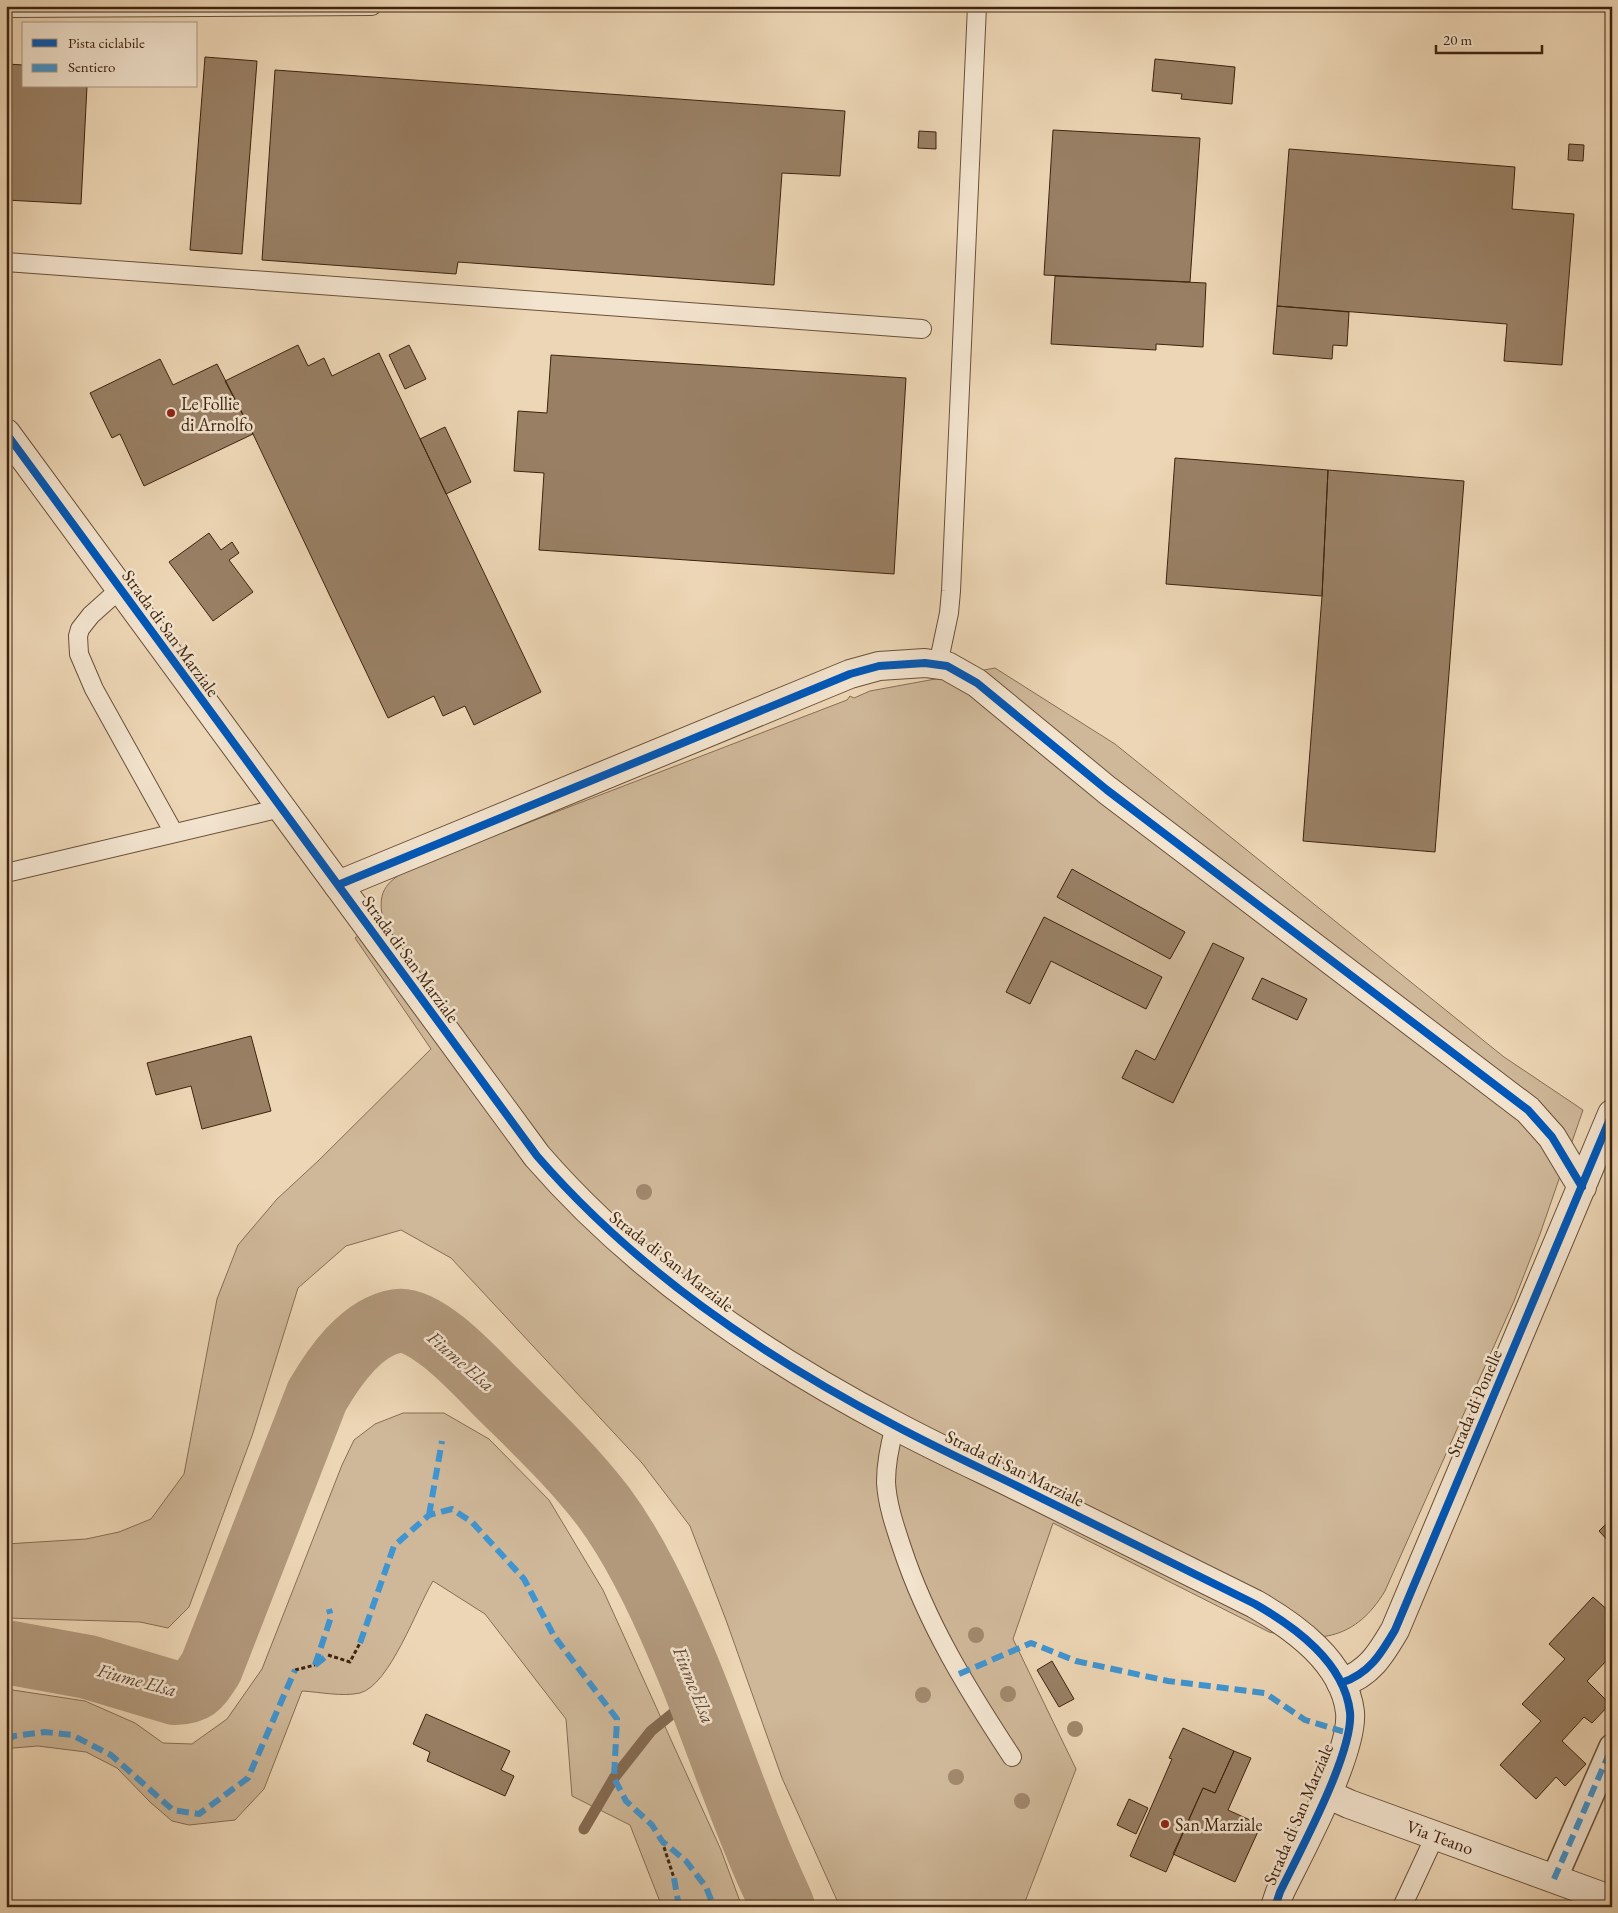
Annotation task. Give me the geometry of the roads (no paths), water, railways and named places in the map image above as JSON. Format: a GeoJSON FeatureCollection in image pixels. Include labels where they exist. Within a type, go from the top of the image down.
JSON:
{"type":"FeatureCollection","features":[{"type":"Feature","properties":{"kind":"street","name":"Strada di San Marziale"},"geometry":{"type":"LineString","coordinates":[[6,433],[537,1156],[593,1217],[640,1259],[727,1324],[823,1384],[895,1426],[1272,1614],[1300,1634],[1322,1655],[1341,1683],[1350,1713],[1349,1723],[1344,1746],[1327,1794],[1280,1892],[1275,1907]]}},
{"type":"Feature","properties":{"kind":"street"},"geometry":{"type":"LineString","coordinates":[[338,885],[850,674],[879,666],[896,664],[938,665],[957,670],[977,683],[1107,790],[1528,1110],[1552,1137],[1582,1187]]}},
{"type":"Feature","properties":{"kind":"street","name":"Strada di Ponelle"},"geometry":{"type":"LineString","coordinates":[[1341,1683],[1356,1677],[1371,1666],[1385,1648],[1395,1630],[1612,1114]]}},
{"type":"Feature","properties":{"kind":"street"},"geometry":{"type":"LineString","coordinates":[[1554,1879],[1612,1747]]}},
{"type":"Feature","properties":{"kind":"street","name":"Via Teano"},"geometry":{"type":"LineString","coordinates":[[1327,1794],[1349,1804],[1612,1900]]}},
{"type":"Feature","properties":{"kind":"lane"},"geometry":{"type":"LineString","coordinates":[[6,8],[372,6]]}},
{"type":"Feature","properties":{"kind":"lane"},"geometry":{"type":"LineString","coordinates":[[938,665],[949,613],[951,591],[977,6]]}},
{"type":"Feature","properties":{"kind":"lane"},"geometry":{"type":"LineString","coordinates":[[6,262],[922,329]]}},
{"type":"Feature","properties":{"kind":"lane"},"geometry":{"type":"LineString","coordinates":[[120,589],[85,622],[78,636],[79,654],[90,682],[174,833]]}},
{"type":"Feature","properties":{"kind":"lane"},"geometry":{"type":"LineString","coordinates":[[6,873],[281,808]]}},
{"type":"Feature","properties":{"kind":"lane"},"geometry":{"type":"LineString","coordinates":[[895,1426],[887,1460],[886,1484],[896,1531],[917,1591],[931,1623],[968,1689],[1012,1757]]}},
{"type":"Feature","properties":{"kind":"lane"},"geometry":{"type":"LineString","coordinates":[[1402,1907],[1436,1836]]}},
{"type":"Feature","properties":{"kind":"waterway","name":"Fiume Elsa"},"geometry":{"type":"LineString","coordinates":[[6,1652],[88,1667],[175,1693],[197,1687],[211,1668],[317,1396],[340,1361],[360,1340],[384,1325],[397,1321],[408,1322],[421,1327],[449,1346],[475,1370],[591,1490],[615,1522],[646,1575],[672,1631],[700,1698],[762,1861],[783,1907]]}},
{"type":"Feature","properties":{"kind":"waterway"},"geometry":{"type":"LineString","coordinates":[[584,1829],[614,1778],[651,1731],[698,1693]]}},
{"type":"Feature","properties":{"kind":"place","name":"Le Follie di Arnolfo"},"geometry":{"type":"Point","coordinates":[171,413]}},
{"type":"Feature","properties":{"kind":"place","name":"San Marziale"},"geometry":{"type":"Point","coordinates":[1165,1824]}}]}
